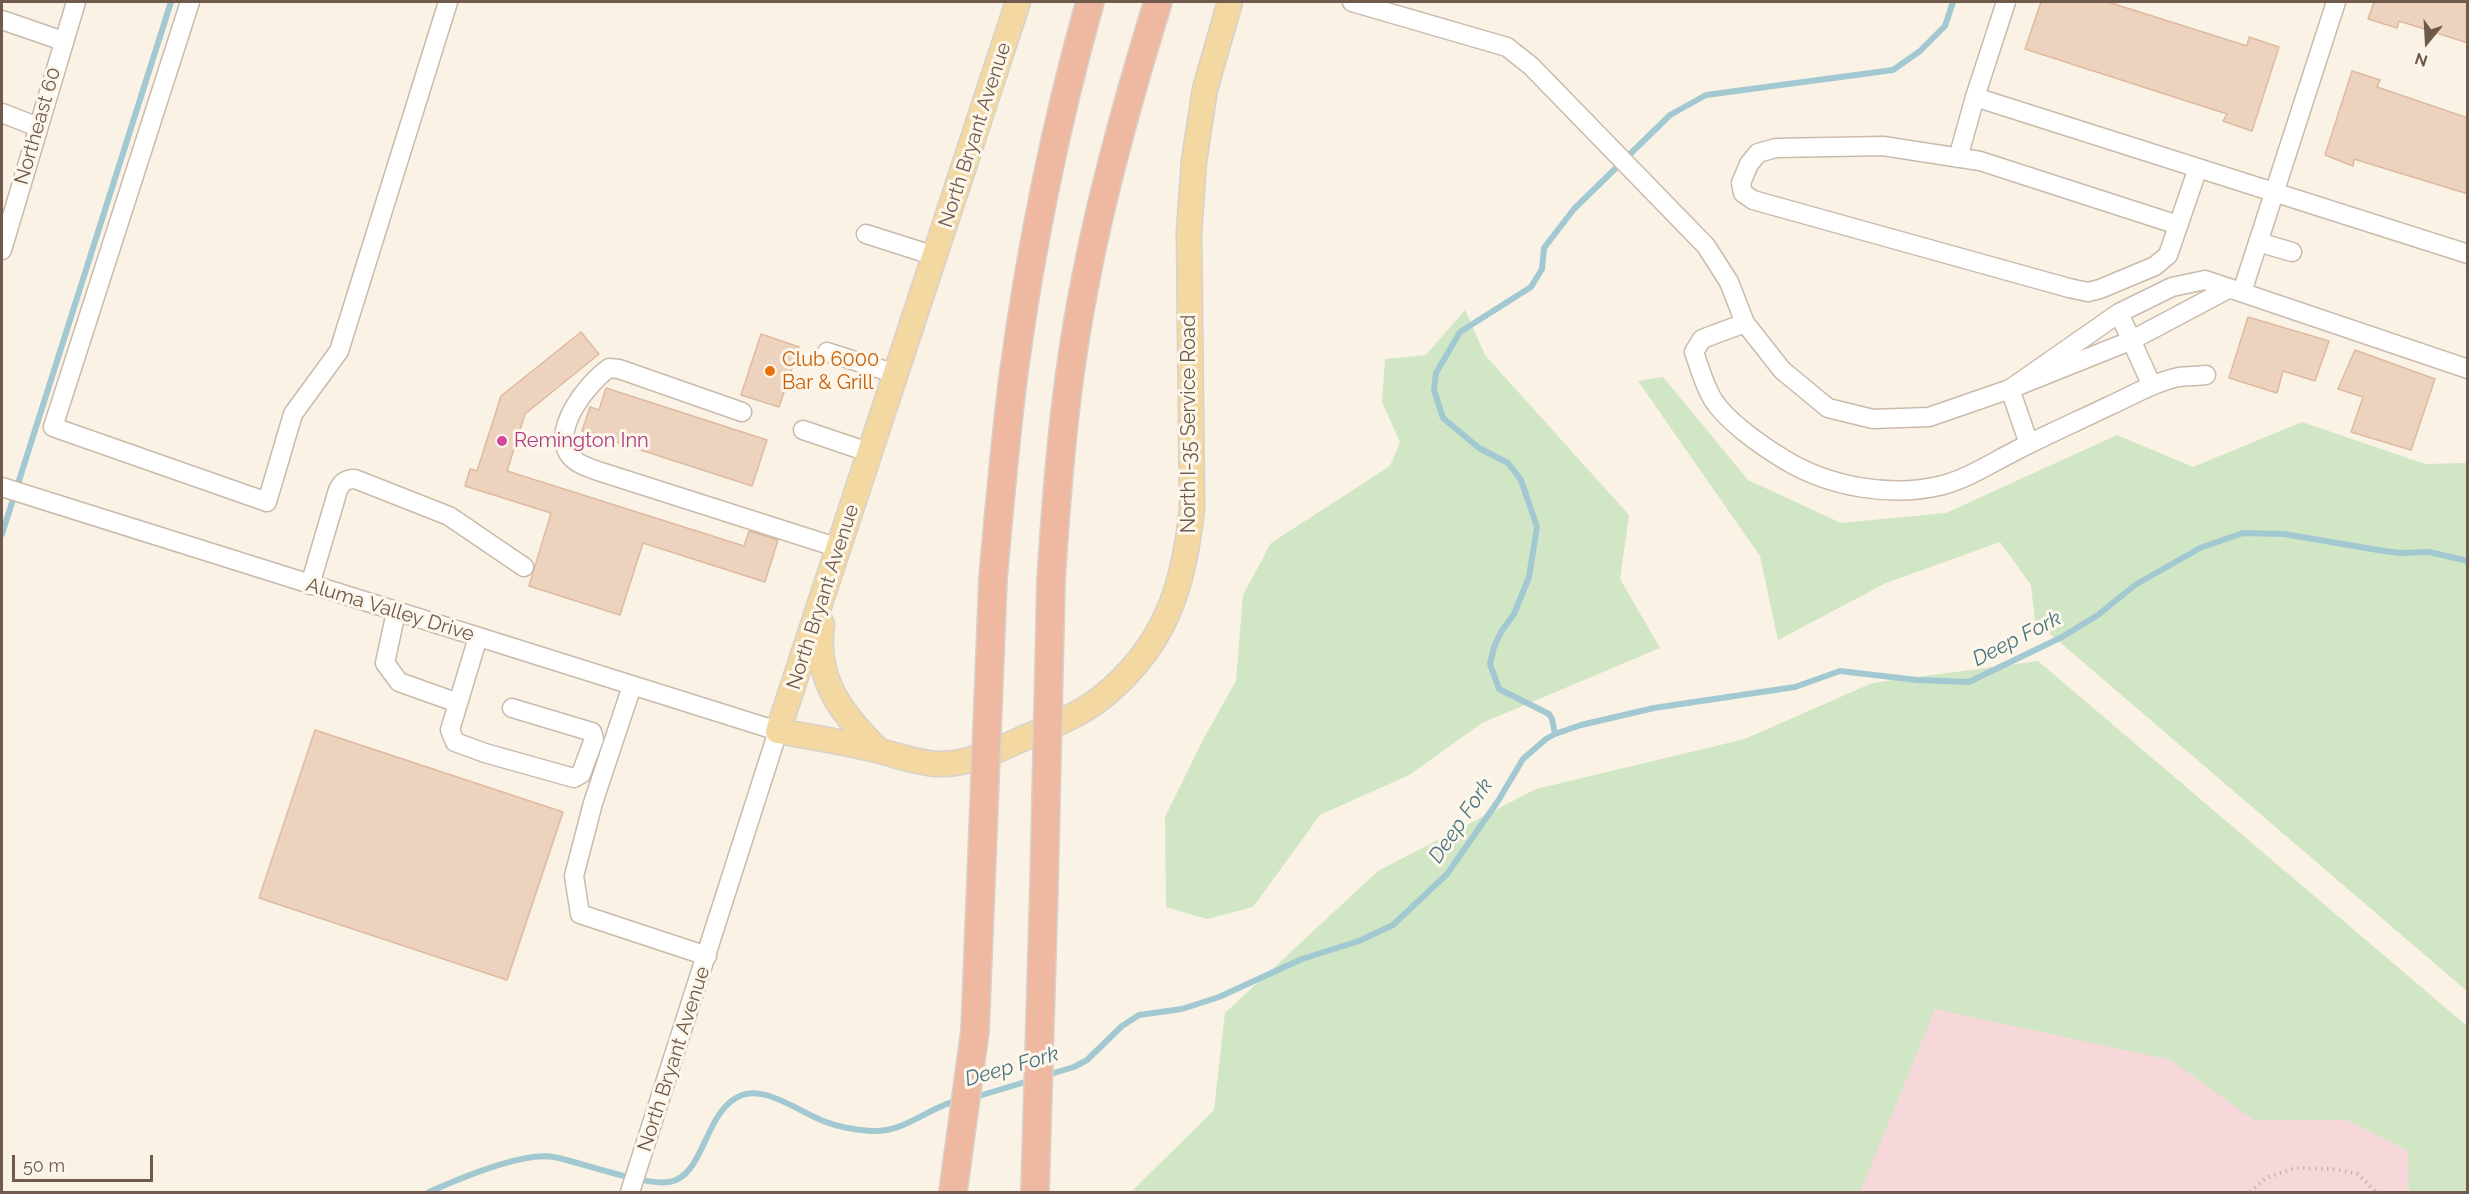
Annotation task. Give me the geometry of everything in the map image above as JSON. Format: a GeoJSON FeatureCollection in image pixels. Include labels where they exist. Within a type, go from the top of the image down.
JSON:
{"type":"FeatureCollection","features":[{"type":"Feature","properties":{"kind":"highway"},"geometry":{"type":"LineString","coordinates":[[968,1192],[993,579],[1014,372],[1031,261],[1052,154],[1090,2]]}},
{"type":"Feature","properties":{"kind":"highway"},"geometry":{"type":"LineString","coordinates":[[1035,1192],[1051,582],[1062,444],[1083,288],[1127,103],[1158,2]]}},
{"type":"Feature","properties":{"kind":"highway"},"geometry":{"type":"LineString","coordinates":[[952,1192],[975,1031]]}},
{"type":"Feature","properties":{"kind":"main road","name":"North Bryant Avenue"},"geometry":{"type":"LineString","coordinates":[[778,731],[1018,2]]}},
{"type":"Feature","properties":{"kind":"main road","name":"North I-35 Service Road"},"geometry":{"type":"LineString","coordinates":[[778,731],[878,750],[916,762],[940,764],[968,761],[1069,718],[1100,698],[1127,674],[1157,636],[1168,617],[1188,550],[1192,508],[1189,232],[1194,161],[1204,90],[1230,2]]}},
{"type":"Feature","properties":{"kind":"main road"},"geometry":{"type":"LineString","coordinates":[[828,583],[820,637],[824,672],[841,709],[852,724],[878,750]]}},
{"type":"Feature","properties":{"kind":"street","name":"Northeast 60"},"geometry":{"type":"LineString","coordinates":[[2,250],[76,2]]}},
{"type":"Feature","properties":{"kind":"street"},"geometry":{"type":"LineString","coordinates":[[190,2],[53,427],[267,502],[293,414],[339,351],[448,2]]}},
{"type":"Feature","properties":{"kind":"street"},"geometry":{"type":"LineString","coordinates":[[1352,2],[1507,47],[1531,66],[1706,246],[1729,282],[1745,323],[1782,370],[1828,408],[1873,419],[1929,417],[2010,388],[2130,340],[2236,290],[2258,242],[2336,2]]}},
{"type":"Feature","properties":{"kind":"street"},"geometry":{"type":"LineString","coordinates":[[1958,158],[2006,2]]}},
{"type":"Feature","properties":{"kind":"street"},"geometry":{"type":"LineString","coordinates":[[2,20],[63,41]]}},
{"type":"Feature","properties":{"kind":"street"},"geometry":{"type":"LineString","coordinates":[[1975,97],[2468,254]]}},
{"type":"Feature","properties":{"kind":"street"},"geometry":{"type":"LineString","coordinates":[[2,113],[38,127]]}},
{"type":"Feature","properties":{"kind":"street"},"geometry":{"type":"LineString","coordinates":[[2178,225],[1980,161],[1883,146],[1776,148],[1758,153],[1749,164],[1741,183],[1743,193],[1753,200],[2088,292],[2155,266],[2168,255],[2198,168]]}},
{"type":"Feature","properties":{"kind":"street"},"geometry":{"type":"LineString","coordinates":[[866,234],[935,256]]}},
{"type":"Feature","properties":{"kind":"street"},"geometry":{"type":"LineString","coordinates":[[2258,242],[2292,252]]}},
{"type":"Feature","properties":{"kind":"street"},"geometry":{"type":"LineString","coordinates":[[2010,388],[2119,313],[2172,286],[2205,280],[2468,369]]}},
{"type":"Feature","properties":{"kind":"street"},"geometry":{"type":"LineString","coordinates":[[2119,313],[2152,386]]}},
{"type":"Feature","properties":{"kind":"street"},"geometry":{"type":"LineString","coordinates":[[1745,323],[1702,339],[1694,352],[1710,396],[1721,409],[1776,454],[1802,470],[1830,481],[1865,487],[1903,489],[1941,485],[1961,479],[2152,386],[2178,378],[2206,375]]}},
{"type":"Feature","properties":{"kind":"street"},"geometry":{"type":"LineString","coordinates":[[827,352],[896,374]]}},
{"type":"Feature","properties":{"kind":"street"},"geometry":{"type":"LineString","coordinates":[[742,412],[619,369],[609,368],[595,380],[572,410],[565,433],[567,452],[579,464],[601,472],[839,548]]}},
{"type":"Feature","properties":{"kind":"street"},"geometry":{"type":"LineString","coordinates":[[2010,388],[2029,444]]}},
{"type":"Feature","properties":{"kind":"street"},"geometry":{"type":"LineString","coordinates":[[802,430],[871,453]]}},
{"type":"Feature","properties":{"kind":"street"},"geometry":{"type":"LineString","coordinates":[[310,585],[338,490],[341,484],[348,479],[356,479],[449,516],[524,567]]}},
{"type":"Feature","properties":{"kind":"street","name":"Aluma Valley Drive"},"geometry":{"type":"LineString","coordinates":[[2,487],[778,731]]}},
{"type":"Feature","properties":{"kind":"street"},"geometry":{"type":"LineString","coordinates":[[396,612],[385,663],[399,682],[458,703]]}},
{"type":"Feature","properties":{"kind":"street"},"geometry":{"type":"LineString","coordinates":[[478,637],[450,730],[455,742],[574,778],[581,774],[594,739],[592,732],[512,708]]}},
{"type":"Feature","properties":{"kind":"street"},"geometry":{"type":"LineString","coordinates":[[632,686],[593,803],[574,876],[580,914],[707,956]]}},
{"type":"Feature","properties":{"kind":"street","name":"North Bryant Avenue"},"geometry":{"type":"LineString","coordinates":[[630,1192],[778,731]]}},
{"type":"Feature","properties":{"kind":"path"},"geometry":{"type":"LineString","coordinates":[[2250,1192],[2266,1178],[2295,1168],[2332,1169],[2358,1174],[2376,1192]]}},
{"type":"Feature","properties":{"kind":"shaded area"},"geometry":{"type":"Polygon","coordinates":[[[1972,766],[2467,1192],[1832,1192],[1972,766]]]}},
{"type":"Feature","properties":{"kind":"green space"},"geometry":{"type":"Polygon","coordinates":[[[1465,310],[1485,355],[1629,515],[1620,579],[1660,648],[1482,723],[1409,775],[1320,815],[1253,907],[1207,919],[1166,907],[1165,817],[1205,736],[1236,681],[1243,595],[1271,543],[1390,466],[1400,442],[1382,402],[1385,359],[1426,355],[1465,310]]]}},
{"type":"Feature","properties":{"kind":"green space"},"geometry":{"type":"Polygon","coordinates":[[[1663,377],[1748,480],[1841,523],[1946,513],[2117,435],[2193,467],[2302,422],[2425,464],[2467,463],[2467,991],[2035,621],[2031,585],[2000,542],[1886,583],[1778,640],[1760,556],[1638,381],[1663,377]]]}},
{"type":"Feature","properties":{"kind":"green space"},"geometry":{"type":"Polygon","coordinates":[[[2038,661],[2467,1026],[2467,1192],[2409,1192],[2408,1151],[2347,1120],[2254,1120],[2171,1060],[1935,1009],[1860,1192],[1131,1192],[1214,1110],[1225,1013],[1378,871],[1536,789],[1745,739],[1872,683],[2038,661]]]}},
{"type":"Feature","properties":{"kind":"building"},"geometry":{"type":"Polygon","coordinates":[[[2041,2],[2108,2],[2247,46],[2249,37],[2279,47],[2252,131],[2223,121],[2227,114],[2025,49],[2041,2]]]}},
{"type":"Feature","properties":{"kind":"building"},"geometry":{"type":"Polygon","coordinates":[[[2374,2],[2468,2],[2468,43],[2399,21],[2397,28],[2368,19],[2374,2]]]}},
{"type":"Feature","properties":{"kind":"building"},"geometry":{"type":"Polygon","coordinates":[[[2352,71],[2380,80],[2377,87],[2468,118],[2468,194],[2354,159],[2353,166],[2325,155],[2352,71]]]}},
{"type":"Feature","properties":{"kind":"building"},"geometry":{"type":"Polygon","coordinates":[[[2248,317],[2329,341],[2315,381],[2283,371],[2277,393],[2229,378],[2248,317]]]}},
{"type":"Feature","properties":{"kind":"building","name":"Remington Inn"},"geometry":{"type":"Polygon","coordinates":[[[581,332],[599,354],[525,414],[507,471],[744,546],[749,531],[778,540],[765,582],[643,543],[620,615],[529,586],[551,513],[465,486],[470,469],[477,471],[501,396],[581,332]]]}},
{"type":"Feature","properties":{"kind":"building","name":"Club 6000 Bar & Grill"},"geometry":{"type":"Polygon","coordinates":[[[761,334],[799,347],[779,407],[741,395],[761,334]]]}},
{"type":"Feature","properties":{"kind":"building"},"geometry":{"type":"Polygon","coordinates":[[[2355,350],[2435,379],[2411,450],[2351,432],[2363,397],[2338,389],[2355,350]]]}},
{"type":"Feature","properties":{"kind":"building","name":"Remington Inn"},"geometry":{"type":"Polygon","coordinates":[[[606,388],[767,440],[752,486],[582,431],[590,407],[599,410],[606,388]]]}},
{"type":"Feature","properties":{"kind":"building"},"geometry":{"type":"Polygon","coordinates":[[[315,730],[563,812],[507,980],[259,898],[315,730]]]}},
{"type":"Feature","properties":{"kind":"waterway"},"geometry":{"type":"LineString","coordinates":[[2,534],[171,2]]}},
{"type":"Feature","properties":{"kind":"waterway"},"geometry":{"type":"LineString","coordinates":[[1555,734],[1549,714],[1499,689],[1490,664],[1494,647],[1514,614],[1529,577],[1537,527],[1521,480],[1508,463],[1479,448],[1443,418],[1434,390],[1436,373],[1460,332],[1531,287],[1542,269],[1544,248],[1574,209],[1670,115],[1706,95],[1893,70],[1920,51],[1945,26],[1953,2]]}},
{"type":"Feature","properties":{"kind":"waterway","name":"Deep Fork"},"geometry":{"type":"LineString","coordinates":[[1044,1076],[1074,1067],[1087,1060],[1122,1026],[1139,1015],[1182,1009],[1219,997],[1302,959],[1359,941],[1393,925],[1447,874],[1498,801],[1523,759],[1555,734],[1581,725],[1654,708],[1795,687],[1840,671],[1917,680],[1969,682],[2062,637],[2098,615],[2135,585],[2200,548],[2243,533],[2284,534],[2401,553],[2429,552],[2468,561]]}},
{"type":"Feature","properties":{"kind":"waterway","name":"Deep Fork"},"geometry":{"type":"LineString","coordinates":[[972,1098],[1032,1080]]}},
{"type":"Feature","properties":{"kind":"waterway","name":"Deep Fork"},"geometry":{"type":"LineString","coordinates":[[429,1192],[491,1167],[541,1156],[554,1157],[645,1181],[669,1182],[681,1177],[690,1168],[712,1127],[729,1103],[742,1095],[752,1093],[774,1097],[831,1124],[871,1131],[895,1128],[959,1100]]}},
{"type":"Feature","properties":{"kind":"place","name":"Club 6000 Bar & Grill"},"geometry":{"type":"Point","coordinates":[770,371]}},
{"type":"Feature","properties":{"kind":"place","name":"Remington Inn"},"geometry":{"type":"Point","coordinates":[502,441]}}]}
